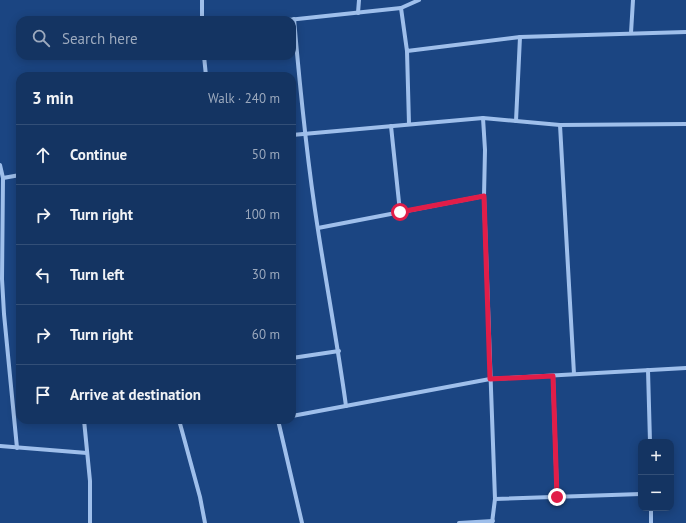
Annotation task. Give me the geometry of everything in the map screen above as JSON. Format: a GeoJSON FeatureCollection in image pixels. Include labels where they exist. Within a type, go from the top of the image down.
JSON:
{"type":"FeatureCollection","features":[{"type":"Feature","properties":{"kind":"street"},"geometry":{"type":"LineString","coordinates":[[202,0],[202,16]]}},
{"type":"Feature","properties":{"kind":"street"},"geometry":{"type":"LineString","coordinates":[[358,13],[359,0]]}},
{"type":"Feature","properties":{"kind":"street"},"geometry":{"type":"LineString","coordinates":[[296,19],[401,8],[419,0]]}},
{"type":"Feature","properties":{"kind":"street"},"geometry":{"type":"LineString","coordinates":[[631,33],[633,0]]}},
{"type":"Feature","properties":{"kind":"street"},"geometry":{"type":"LineString","coordinates":[[401,8],[407,51],[409,124]]}},
{"type":"Feature","properties":{"kind":"street"},"geometry":{"type":"LineString","coordinates":[[407,51],[520,37],[686,32]]}},
{"type":"Feature","properties":{"kind":"street"},"geometry":{"type":"LineString","coordinates":[[516,121],[520,37]]}},
{"type":"Feature","properties":{"kind":"street"},"geometry":{"type":"LineString","coordinates":[[296,38],[318,228],[339,351],[346,406]]}},
{"type":"Feature","properties":{"kind":"street"},"geometry":{"type":"LineString","coordinates":[[204,60],[206,72]]}},
{"type":"Feature","properties":{"kind":"street"},"geometry":{"type":"LineString","coordinates":[[296,134],[483,118],[560,125],[686,124]]}},
{"type":"Feature","properties":{"kind":"street"},"geometry":{"type":"LineString","coordinates":[[459,523],[492,522],[495,499],[484,196],[485,150],[483,118]]}},
{"type":"Feature","properties":{"kind":"street"},"geometry":{"type":"LineString","coordinates":[[560,125],[574,374]]}},
{"type":"Feature","properties":{"kind":"street"},"geometry":{"type":"LineString","coordinates":[[391,126],[400,212]]}},
{"type":"Feature","properties":{"kind":"street"},"geometry":{"type":"LineString","coordinates":[[0,165],[3,178],[3,300],[17,448]]}},
{"type":"Feature","properties":{"kind":"street"},"geometry":{"type":"LineString","coordinates":[[3,178],[16,176]]}},
{"type":"Feature","properties":{"kind":"street"},"geometry":{"type":"LineString","coordinates":[[318,228],[484,196]]}},
{"type":"Feature","properties":{"kind":"street"},"geometry":{"type":"LineString","coordinates":[[296,357],[339,351]]}},
{"type":"Feature","properties":{"kind":"street"},"geometry":{"type":"LineString","coordinates":[[296,415],[490,379],[686,368]]}},
{"type":"Feature","properties":{"kind":"street"},"geometry":{"type":"LineString","coordinates":[[648,370],[650,439]]}},
{"type":"Feature","properties":{"kind":"street"},"geometry":{"type":"LineString","coordinates":[[553,376],[557,497]]}},
{"type":"Feature","properties":{"kind":"street"},"geometry":{"type":"LineString","coordinates":[[84,424],[90,481],[90,523]]}},
{"type":"Feature","properties":{"kind":"street"},"geometry":{"type":"LineString","coordinates":[[180,424],[200,496],[204,523]]}},
{"type":"Feature","properties":{"kind":"street"},"geometry":{"type":"LineString","coordinates":[[279,424],[302,523]]}},
{"type":"Feature","properties":{"kind":"street"},"geometry":{"type":"LineString","coordinates":[[0,446],[87,453]]}},
{"type":"Feature","properties":{"kind":"street"},"geometry":{"type":"LineString","coordinates":[[495,499],[638,494]]}},
{"type":"Feature","properties":{"kind":"street"},"geometry":{"type":"LineString","coordinates":[[651,511],[651,523]]}},
{"type":"Feature","properties":{"kind":"route"},"geometry":{"type":"LineString","coordinates":[[400,212],[484,196],[490,379],[553,376],[557,497]]}}]}
